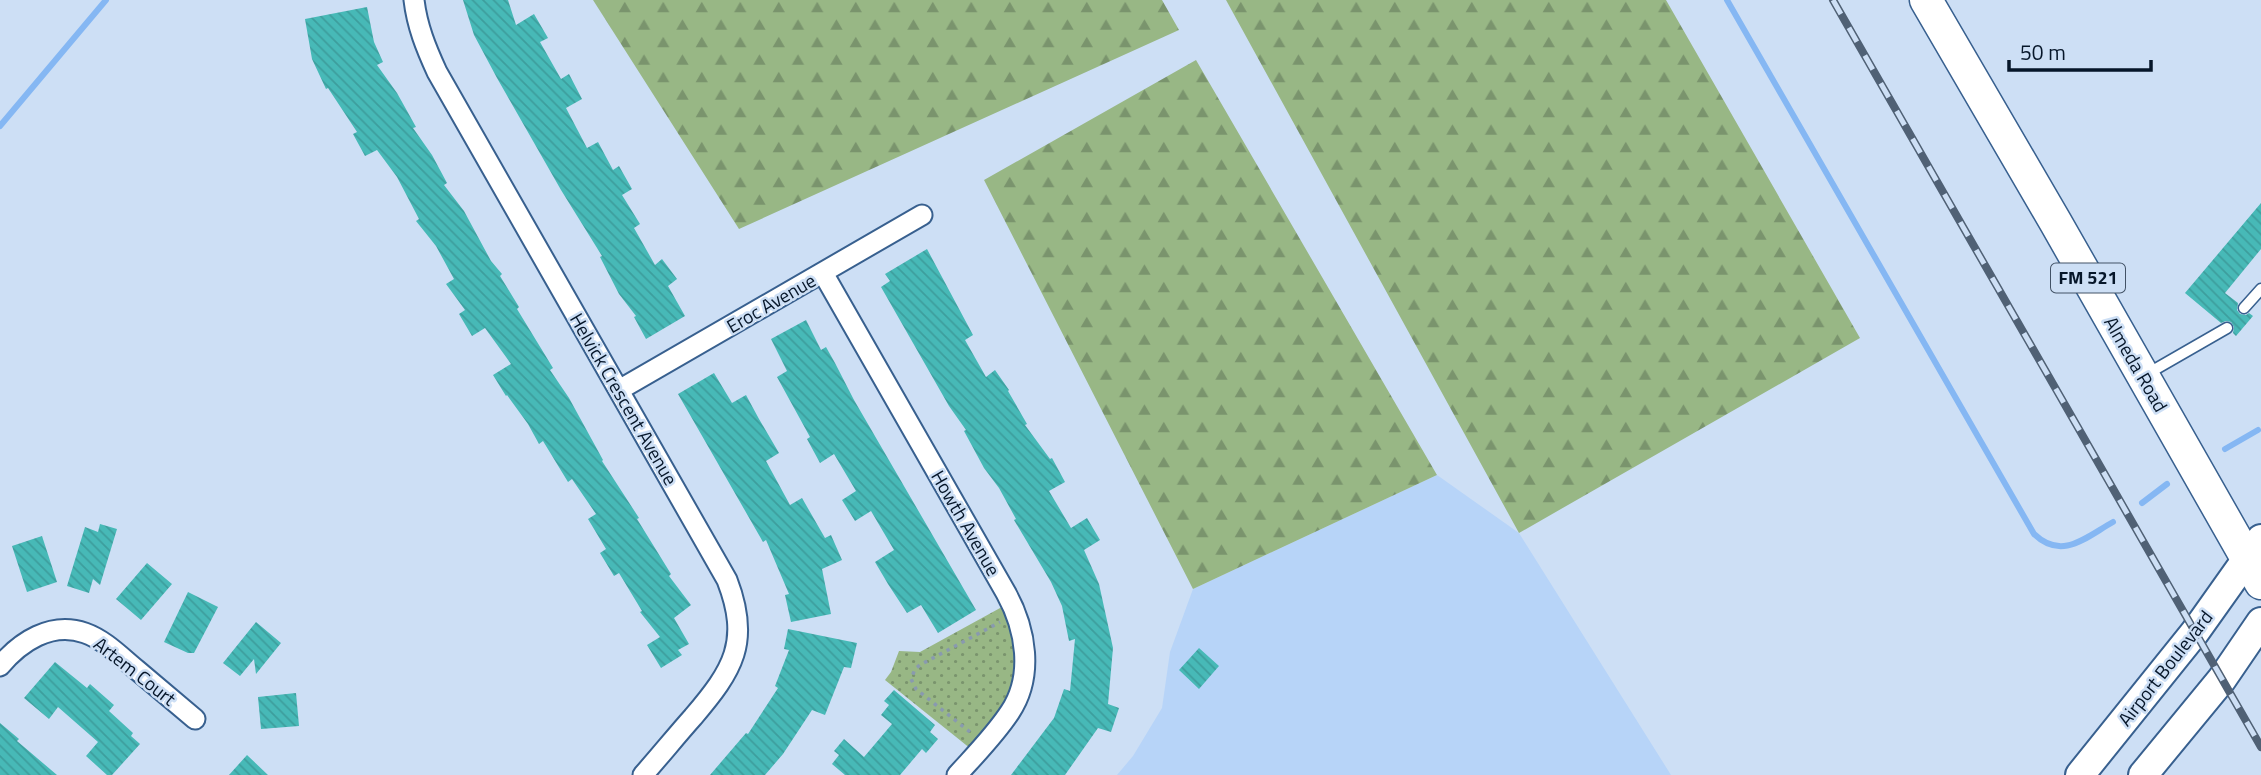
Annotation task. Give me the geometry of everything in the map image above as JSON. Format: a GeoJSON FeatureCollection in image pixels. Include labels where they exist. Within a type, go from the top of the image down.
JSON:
{"type":"FeatureCollection","features":[{"type":"Feature","properties":{"kind":"main road","name":"Almeda Road"},"geometry":{"type":"LineString","coordinates":[[1926,0],[2143,376],[2256,560]]}},
{"type":"Feature","properties":{"kind":"main road","name":"Airport Boulevard"},"geometry":{"type":"LineString","coordinates":[[2080,775],[2256,560]]}},
{"type":"Feature","properties":{"kind":"main road"},"geometry":{"type":"LineString","coordinates":[[2143,775],[2222,679],[2261,622]]}},
{"type":"Feature","properties":{"kind":"street","name":"Helvick Crescent Avenue"},"geometry":{"type":"LineString","coordinates":[[415,8],[424,44],[437,72],[727,580],[736,602],[736,651],[728,671],[716,690],[643,775]]}},
{"type":"Feature","properties":{"kind":"street","name":"Eroc Avenue"},"geometry":{"type":"LineString","coordinates":[[619,390],[922,215]]}},
{"type":"Feature","properties":{"kind":"street","name":"Howth Avenue"},"geometry":{"type":"LineString","coordinates":[[823,273],[1003,587],[1017,614],[1022,632],[1024,665],[1018,696],[1006,717],[957,775]]}},
{"type":"Feature","properties":{"kind":"street","name":"Artem Court"},"geometry":{"type":"LineString","coordinates":[[0,666],[11,653],[31,638],[59,629],[84,632],[106,644],[195,719]]}},
{"type":"Feature","properties":{"kind":"lane"},"geometry":{"type":"LineString","coordinates":[[2244,308],[2261,289]]}},
{"type":"Feature","properties":{"kind":"lane"},"geometry":{"type":"LineString","coordinates":[[2143,376],[2227,328]]}},
{"type":"Feature","properties":{"kind":"path"},"geometry":{"type":"LineString","coordinates":[[970,732],[916,689],[911,679],[915,669],[1002,621]]}},
{"type":"Feature","properties":{"kind":"shaded area"},"geometry":{"type":"Polygon","coordinates":[[[1437,475],[1519,533],[1671,775],[1117,775],[1133,756],[1162,708],[1170,652],[1193,589],[1437,475]]]}},
{"type":"Feature","properties":{"kind":"green space"},"geometry":{"type":"Polygon","coordinates":[[[593,0],[1162,0],[1179,30],[739,229],[593,0]]]}},
{"type":"Feature","properties":{"kind":"green space"},"geometry":{"type":"Polygon","coordinates":[[[1226,0],[1666,0],[1860,338],[1519,533],[1226,0]]]}},
{"type":"Feature","properties":{"kind":"green space"},"geometry":{"type":"Polygon","coordinates":[[[1196,60],[1437,475],[1193,589],[984,180],[1196,60]]]}},
{"type":"Feature","properties":{"kind":"green space"},"geometry":{"type":"Polygon","coordinates":[[[1011,602],[1022,683],[976,753],[885,680],[899,651],[920,652],[1011,602]]]}},
{"type":"Feature","properties":{"kind":"building"},"geometry":{"type":"Polygon","coordinates":[[[463,0],[508,0],[516,25],[534,14],[548,38],[540,42],[561,79],[569,74],[582,99],[566,108],[587,148],[598,142],[613,170],[619,166],[632,189],[622,195],[640,224],[634,228],[655,265],[662,259],[677,279],[668,286],[685,316],[646,339],[634,317],[636,316],[619,294],[600,257],[602,256],[497,78],[474,35],[463,0]]]}},
{"type":"Feature","properties":{"kind":"building"},"geometry":{"type":"Polygon","coordinates":[[[367,7],[374,42],[383,62],[377,65],[397,93],[416,127],[413,128],[432,155],[447,183],[444,185],[464,211],[491,261],[502,274],[500,276],[519,307],[517,309],[553,368],[550,370],[569,398],[602,461],[639,518],[637,519],[671,574],[669,576],[691,605],[674,618],[689,644],[678,650],[682,655],[661,668],[647,645],[660,637],[640,612],[642,611],[619,573],[614,576],[600,553],[606,549],[588,519],[596,514],[572,479],[568,482],[543,441],[539,444],[493,375],[511,364],[485,328],[472,336],[459,314],[465,310],[446,284],[454,279],[436,246],[416,221],[419,219],[397,177],[377,150],[365,156],[353,134],[357,132],[328,88],[326,89],[312,59],[305,19],[367,7]]]}},
{"type":"Feature","properties":{"kind":"building"},"geometry":{"type":"Polygon","coordinates":[[[2261,203],[2261,249],[2225,293],[2238,303],[2237,310],[2240,314],[2249,313],[2253,316],[2236,336],[2231,322],[2221,323],[2185,293],[2261,203]]]}},
{"type":"Feature","properties":{"kind":"building"},"geometry":{"type":"Polygon","coordinates":[[[927,249],[973,335],[965,340],[986,377],[995,370],[1009,390],[1027,424],[1025,425],[1050,459],[1052,458],[1065,482],[1049,491],[1071,528],[1087,518],[1100,540],[1084,550],[1099,584],[1113,648],[1108,704],[1119,708],[1111,732],[1098,728],[1065,775],[1011,775],[1054,718],[1064,689],[1070,691],[1075,639],[1069,641],[1062,606],[1051,582],[1014,520],[1016,519],[999,488],[984,468],[964,431],[966,430],[949,406],[881,287],[890,281],[885,274],[927,249]]]}},
{"type":"Feature","properties":{"kind":"building"},"geometry":{"type":"Polygon","coordinates":[[[806,320],[821,350],[826,347],[976,610],[938,633],[921,605],[907,613],[888,584],[875,562],[894,550],[871,511],[855,521],[842,500],[856,491],[834,454],[820,463],[807,439],[810,437],[777,377],[787,371],[771,339],[806,320]]]}},
{"type":"Feature","properties":{"kind":"building"},"geometry":{"type":"Polygon","coordinates":[[[714,373],[732,403],[746,395],[779,453],[766,461],[790,505],[802,498],[825,538],[831,535],[842,560],[822,569],[831,614],[791,622],[785,595],[789,594],[766,540],[763,542],[678,394],[714,373]]]}},
{"type":"Feature","properties":{"kind":"building"},"geometry":{"type":"Polygon","coordinates":[[[100,524],[117,529],[100,585],[93,579],[89,593],[67,586],[85,527],[98,532],[100,524]]]}},
{"type":"Feature","properties":{"kind":"building"},"geometry":{"type":"Polygon","coordinates":[[[42,536],[57,582],[27,592],[12,546],[42,536]]]}},
{"type":"Feature","properties":{"kind":"building"},"geometry":{"type":"Polygon","coordinates":[[[147,563],[172,584],[141,620],[116,599],[147,563]]]}},
{"type":"Feature","properties":{"kind":"building"},"geometry":{"type":"Polygon","coordinates":[[[188,592],[218,607],[194,653],[164,642],[188,592]]]}},
{"type":"Feature","properties":{"kind":"building"},"geometry":{"type":"Polygon","coordinates":[[[256,622],[281,643],[256,674],[254,659],[240,676],[223,663],[256,622]]]}},
{"type":"Feature","properties":{"kind":"building"},"geometry":{"type":"Polygon","coordinates":[[[788,629],[857,643],[851,668],[844,667],[825,715],[812,710],[783,754],[765,775],[710,775],[746,733],[748,734],[778,688],[775,686],[789,650],[784,649],[788,629]]]}},
{"type":"Feature","properties":{"kind":"building"},"geometry":{"type":"Polygon","coordinates":[[[1199,648],[1219,666],[1199,689],[1179,670],[1199,648]]]}},
{"type":"Feature","properties":{"kind":"building"},"geometry":{"type":"Polygon","coordinates":[[[55,662],[87,688],[90,684],[114,705],[109,711],[133,733],[131,736],[140,744],[112,775],[107,775],[86,756],[98,742],[58,707],[49,719],[24,698],[55,662]]]}},
{"type":"Feature","properties":{"kind":"building"},"geometry":{"type":"Polygon","coordinates":[[[894,690],[935,725],[930,732],[938,739],[926,753],[922,749],[900,775],[845,775],[832,764],[839,755],[834,751],[844,739],[864,757],[892,724],[881,715],[889,705],[884,701],[894,690]]]}},
{"type":"Feature","properties":{"kind":"building"},"geometry":{"type":"Polygon","coordinates":[[[296,693],[299,726],[261,729],[258,697],[296,693]]]}},
{"type":"Feature","properties":{"kind":"building"},"geometry":{"type":"Polygon","coordinates":[[[0,723],[19,739],[17,741],[57,775],[0,775],[0,723]]]}},
{"type":"Feature","properties":{"kind":"building"},"geometry":{"type":"Polygon","coordinates":[[[247,755],[268,775],[229,775],[247,755]]]}},
{"type":"Feature","properties":{"kind":"waterway"},"geometry":{"type":"LineString","coordinates":[[0,126],[106,0]]}},
{"type":"Feature","properties":{"kind":"waterway"},"geometry":{"type":"LineString","coordinates":[[1727,0],[2034,534],[2044,542],[2064,546],[2084,540],[2113,522]]}},
{"type":"Feature","properties":{"kind":"waterway"},"geometry":{"type":"LineString","coordinates":[[2225,449],[2258,430]]}},
{"type":"Feature","properties":{"kind":"waterway"},"geometry":{"type":"LineString","coordinates":[[2142,503],[2167,484]]}},
{"type":"Feature","properties":{"kind":"railway"},"geometry":{"type":"LineString","coordinates":[[1833,0],[2261,747]]}}]}
